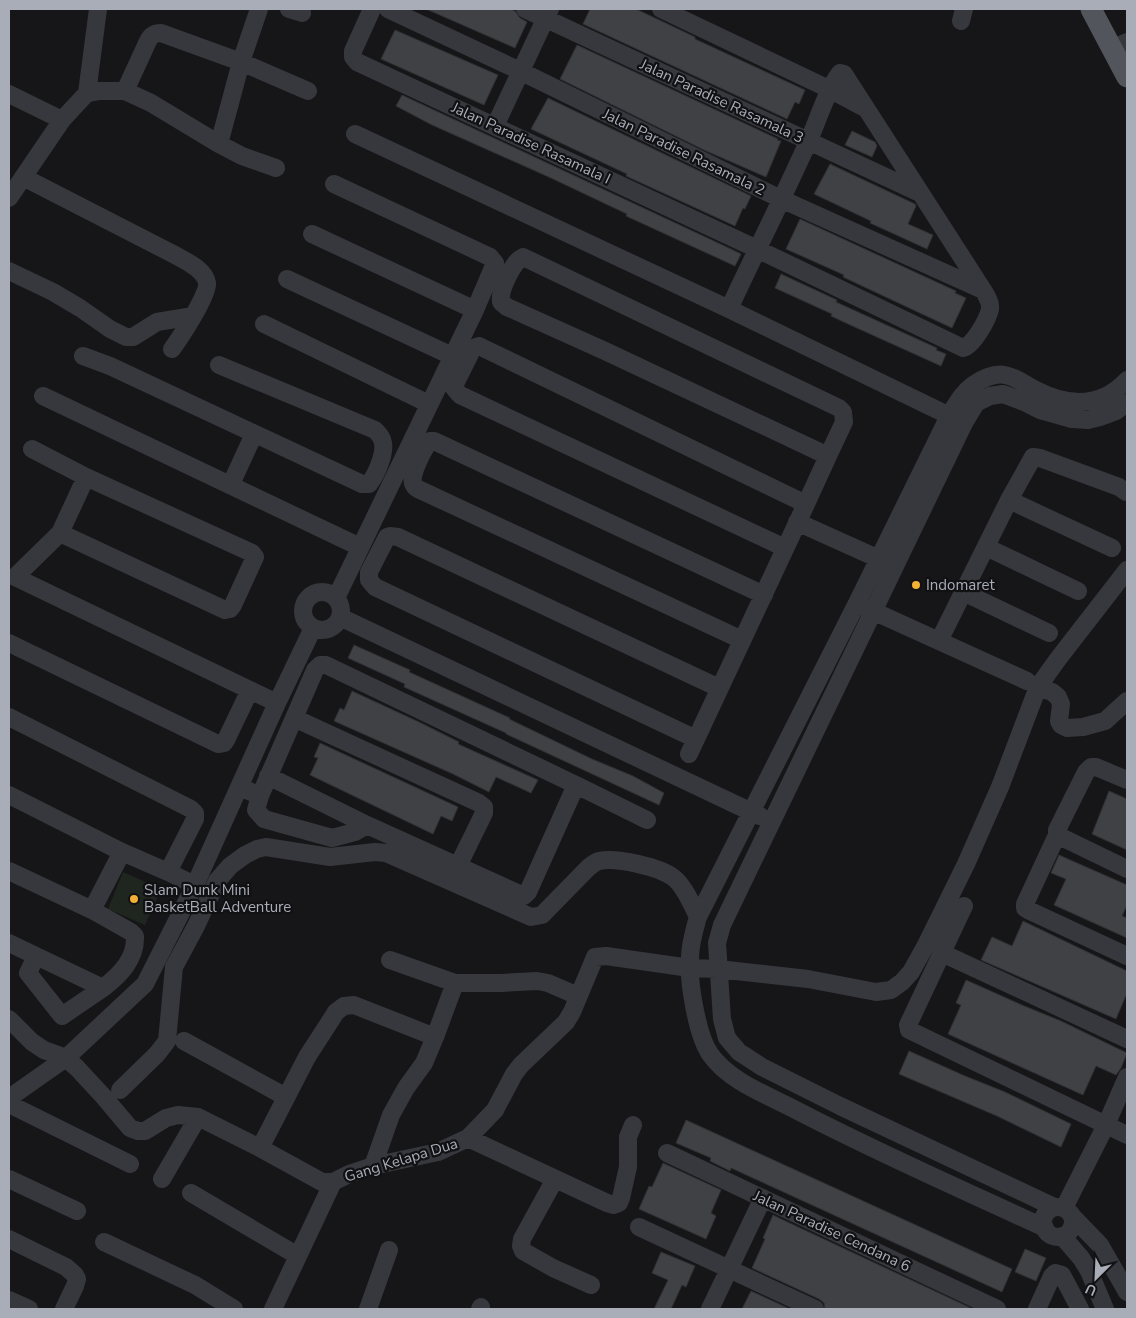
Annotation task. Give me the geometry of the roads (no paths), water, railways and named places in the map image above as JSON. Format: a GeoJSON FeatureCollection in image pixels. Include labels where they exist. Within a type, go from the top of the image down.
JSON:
{"type":"FeatureCollection","features":[{"type":"Feature","properties":{"kind":"main road"},"geometry":{"type":"LineString","coordinates":[[1091,9],[1120,45],[1127,77]]}},
{"type":"Feature","properties":{"kind":"street"},"geometry":{"type":"LineString","coordinates":[[9,198],[62,120],[87,93],[98,9]]}},
{"type":"Feature","properties":{"kind":"street"},"geometry":{"type":"LineString","coordinates":[[219,144],[241,62],[259,9]]}},
{"type":"Feature","properties":{"kind":"street","name":"Jalan Paradise Rasamala I"},"geometry":{"type":"LineString","coordinates":[[372,9],[353,51],[357,62],[757,249],[963,348],[968,347],[974,341],[990,310],[990,305],[983,290]]}},
{"type":"Feature","properties":{"kind":"street","name":"Jalan Paradise Rasamala 2"},"geometry":{"type":"LineString","coordinates":[[388,9],[520,71],[781,199],[983,290]]}},
{"type":"Feature","properties":{"kind":"street","name":"Jalan Paradise Rasamala 3"},"geometry":{"type":"LineString","coordinates":[[525,9],[548,14],[808,142],[920,193]]}},
{"type":"Feature","properties":{"kind":"street"},"geometry":{"type":"LineString","coordinates":[[661,9],[830,90]]}},
{"type":"Feature","properties":{"kind":"street"},"geometry":{"type":"LineString","coordinates":[[495,126],[548,14]]}},
{"type":"Feature","properties":{"kind":"street"},"geometry":{"type":"LineString","coordinates":[[125,92],[148,41],[156,33],[161,33],[241,62],[308,91]]}},
{"type":"Feature","properties":{"kind":"street"},"geometry":{"type":"LineString","coordinates":[[729,309],[839,74],[844,74],[983,290]]}},
{"type":"Feature","properties":{"kind":"street"},"geometry":{"type":"LineString","coordinates":[[87,93],[99,91],[125,92],[151,103],[242,156],[276,168]]}},
{"type":"Feature","properties":{"kind":"street"},"geometry":{"type":"LineString","coordinates":[[9,94],[62,120]]}},
{"type":"Feature","properties":{"kind":"street"},"geometry":{"type":"LineString","coordinates":[[355,134],[729,309],[957,419]]}},
{"type":"Feature","properties":{"kind":"street"},"geometry":{"type":"LineString","coordinates":[[23,177],[175,255],[199,270],[207,282],[207,287],[193,316],[172,349]]}},
{"type":"Feature","properties":{"kind":"street"},"geometry":{"type":"LineString","coordinates":[[334,184],[493,259],[495,263],[475,310],[336,598]]}},
{"type":"Feature","properties":{"kind":"street"},"geometry":{"type":"LineString","coordinates":[[312,234],[475,310]]}},
{"type":"Feature","properties":{"kind":"street"},"geometry":{"type":"LineString","coordinates":[[719,688],[394,536],[387,537],[369,572],[368,580],[375,587],[692,746],[844,422],[843,412],[839,408],[527,257],[523,257],[515,262],[500,294],[500,302],[507,307],[828,456]]}},
{"type":"Feature","properties":{"kind":"street"},"geometry":{"type":"LineString","coordinates":[[9,271],[53,292],[110,329],[126,337],[132,337],[157,322],[193,316]]}},
{"type":"Feature","properties":{"kind":"street"},"geometry":{"type":"LineString","coordinates":[[287,279],[452,356]]}},
{"type":"Feature","properties":{"kind":"street"},"geometry":{"type":"LineString","coordinates":[[264,324],[429,404]]}},
{"type":"Feature","properties":{"kind":"street"},"geometry":{"type":"LineString","coordinates":[[785,548],[460,395],[454,388],[455,384],[472,350],[479,346],[806,504]]}},
{"type":"Feature","properties":{"kind":"street"},"geometry":{"type":"LineString","coordinates":[[83,356],[110,366],[366,485],[372,480],[384,445],[381,436],[375,430],[219,365]]}},
{"type":"Feature","properties":{"kind":"street"},"geometry":{"type":"LineString","coordinates":[[1127,380],[1114,393],[1100,400],[1079,403],[1053,398],[1013,378],[995,375],[974,384],[964,393],[957,419],[896,567],[722,925],[717,944],[722,1019],[727,1038],[739,1052],[762,1067],[840,1106],[1063,1210],[1100,1245],[1127,1292]]}},
{"type":"Feature","properties":{"kind":"street"},"geometry":{"type":"LineString","coordinates":[[1063,1210],[1073,1222],[1071,1228],[1062,1236],[1052,1235],[1045,1228],[829,1128],[737,1080],[723,1069],[710,1054],[702,1040],[694,1004],[690,968],[692,938],[698,918],[878,558],[957,419],[976,403],[990,396],[1003,394],[1040,410],[1072,419],[1088,420],[1100,417],[1116,411],[1127,403]]}},
{"type":"Feature","properties":{"kind":"street"},"geometry":{"type":"LineString","coordinates":[[43,396],[360,547]]}},
{"type":"Feature","properties":{"kind":"street"},"geometry":{"type":"LineString","coordinates":[[231,484],[254,434]]}},
{"type":"Feature","properties":{"kind":"street"},"geometry":{"type":"LineString","coordinates":[[742,640],[418,489],[412,481],[426,446],[430,441],[434,441],[764,595]]}},
{"type":"Feature","properties":{"kind":"street"},"geometry":{"type":"LineString","coordinates":[[32,449],[86,477],[254,555],[254,560],[234,605],[230,609],[225,610],[60,533]]}},
{"type":"Feature","properties":{"kind":"street"},"geometry":{"type":"LineString","coordinates":[[939,640],[1009,500],[1032,459],[1036,456],[1119,487],[1126,492]]}},
{"type":"Feature","properties":{"kind":"street"},"geometry":{"type":"LineString","coordinates":[[86,477],[60,533],[12,580],[277,704]]}},
{"type":"Feature","properties":{"kind":"street"},"geometry":{"type":"LineString","coordinates":[[1009,500],[1112,548]]}},
{"type":"Feature","properties":{"kind":"street"},"geometry":{"type":"LineString","coordinates":[[797,522],[896,567]]}},
{"type":"Feature","properties":{"kind":"street"},"geometry":{"type":"LineString","coordinates":[[986,547],[1078,591]]}},
{"type":"Feature","properties":{"kind":"street"},"geometry":{"type":"LineString","coordinates":[[690,968],[718,969],[808,979],[876,992],[891,990],[902,982],[911,972],[926,945],[966,864],[1000,787],[1033,684],[1058,659],[1127,570]]}},
{"type":"Feature","properties":{"kind":"street"},"geometry":{"type":"LineString","coordinates":[[319,592],[331,594],[336,598],[340,607],[340,617],[334,625],[330,628],[319,630],[313,628],[305,619],[303,613],[305,602],[319,592]]}},
{"type":"Feature","properties":{"kind":"street"},"geometry":{"type":"LineString","coordinates":[[963,592],[1049,633]]}},
{"type":"Feature","properties":{"kind":"street"},"geometry":{"type":"LineString","coordinates":[[857,603],[1052,692],[1058,697],[1061,704],[1059,721],[1067,728],[1083,727],[1104,721],[1127,701]]}},
{"type":"Feature","properties":{"kind":"street"},"geometry":{"type":"LineString","coordinates":[[340,617],[772,821]]}},
{"type":"Feature","properties":{"kind":"street"},"geometry":{"type":"LineString","coordinates":[[9,1098],[66,1058],[145,984],[195,885],[313,628]]}},
{"type":"Feature","properties":{"kind":"street"},"geometry":{"type":"LineString","coordinates":[[9,643],[222,745],[250,690]]}},
{"type":"Feature","properties":{"kind":"street"},"geometry":{"type":"LineString","coordinates":[[367,825],[345,836],[332,838],[264,819],[256,810],[268,776],[315,670],[320,665],[326,664],[647,820]]}},
{"type":"Feature","properties":{"kind":"street"},"geometry":{"type":"LineString","coordinates":[[9,717],[192,809],[195,813],[195,819],[168,872]]}},
{"type":"Feature","properties":{"kind":"street"},"geometry":{"type":"LineString","coordinates":[[294,718],[479,803],[484,807],[484,813],[458,866]]}},
{"type":"Feature","properties":{"kind":"street"},"geometry":{"type":"LineString","coordinates":[[1127,780],[1096,767],[1091,767],[1086,772],[1057,830],[1057,835],[1025,904],[1025,908],[1127,956]]}},
{"type":"Feature","properties":{"kind":"street"},"geometry":{"type":"LineString","coordinates":[[268,776],[367,825],[521,896],[526,895],[576,785]]}},
{"type":"Feature","properties":{"kind":"street"},"geometry":{"type":"LineString","coordinates":[[240,787],[260,796]]}},
{"type":"Feature","properties":{"kind":"street"},"geometry":{"type":"LineString","coordinates":[[9,795],[122,852],[195,885]]}},
{"type":"Feature","properties":{"kind":"street"},"geometry":{"type":"LineString","coordinates":[[1057,835],[1127,869]]}},
{"type":"Feature","properties":{"kind":"street"},"geometry":{"type":"LineString","coordinates":[[120,1090],[157,1054],[167,1041],[174,967],[218,881],[224,872],[245,854],[257,849],[266,847],[330,857],[375,852],[386,853],[531,917],[542,915],[589,867],[597,862],[643,864],[666,872],[675,879],[698,918]]}},
{"type":"Feature","properties":{"kind":"street"},"geometry":{"type":"LineString","coordinates":[[92,910],[122,852]]}},
{"type":"Feature","properties":{"kind":"street"},"geometry":{"type":"LineString","coordinates":[[9,871],[92,910],[135,936],[136,943],[126,968],[103,988],[62,1016],[28,973],[36,956]]}},
{"type":"Feature","properties":{"kind":"street"},"geometry":{"type":"LineString","coordinates":[[964,906],[908,1025],[908,1030],[1127,1135]]}},
{"type":"Feature","properties":{"kind":"street"},"geometry":{"type":"LineString","coordinates":[[9,943],[103,988]]}},
{"type":"Feature","properties":{"kind":"street"},"geometry":{"type":"LineString","coordinates":[[942,953],[1127,1039]]}},
{"type":"Feature","properties":{"kind":"street","name":"Gang Kelapa Dua"},"geometry":{"type":"LineString","coordinates":[[273,1309],[333,1182],[373,1166],[438,1152],[468,1138],[495,1110],[514,1074],[521,1065],[566,1022],[593,959],[597,956],[690,968]]}},
{"type":"Feature","properties":{"kind":"street"},"geometry":{"type":"LineString","coordinates":[[390,960],[455,982],[548,982],[578,996]]}},
{"type":"Feature","properties":{"kind":"street"},"geometry":{"type":"LineString","coordinates":[[373,1166],[391,1114],[406,1088],[424,1063],[455,982]]}},
{"type":"Feature","properties":{"kind":"street"},"geometry":{"type":"LineString","coordinates":[[694,1004],[721,1002]]}},
{"type":"Feature","properties":{"kind":"street"},"geometry":{"type":"LineString","coordinates":[[260,1148],[307,1057],[336,1012],[344,1006],[354,1005],[435,1037]]}},
{"type":"Feature","properties":{"kind":"street"},"geometry":{"type":"LineString","coordinates":[[9,1020],[32,1042],[66,1058],[103,1096],[130,1128],[145,1131],[166,1118],[178,1115],[198,1117],[322,1182],[333,1182]]}},
{"type":"Feature","properties":{"kind":"street"},"geometry":{"type":"LineString","coordinates":[[184,1041],[286,1096]]}},
{"type":"Feature","properties":{"kind":"street"},"geometry":{"type":"LineString","coordinates":[[1063,1210],[1106,1125],[1127,1077]]}},
{"type":"Feature","properties":{"kind":"street"},"geometry":{"type":"LineString","coordinates":[[9,1104],[130,1164]]}},
{"type":"Feature","properties":{"kind":"street"},"geometry":{"type":"LineString","coordinates":[[829,1128],[840,1106]]}},
{"type":"Feature","properties":{"kind":"street"},"geometry":{"type":"LineString","coordinates":[[162,1178],[198,1117]]}},
{"type":"Feature","properties":{"kind":"street"},"geometry":{"type":"LineString","coordinates":[[468,1138],[607,1203],[614,1204],[619,1203],[621,1198],[628,1167],[628,1137],[633,1125]]}},
{"type":"Feature","properties":{"kind":"street","name":"Jalan Paradise Cendana 6"},"geometry":{"type":"LineString","coordinates":[[667,1153],[997,1309]]}},
{"type":"Feature","properties":{"kind":"street"},"geometry":{"type":"LineString","coordinates":[[9,1179],[77,1211]]}},
{"type":"Feature","properties":{"kind":"street"},"geometry":{"type":"LineString","coordinates":[[555,1179],[522,1239],[521,1246],[523,1251],[552,1268],[591,1285]]}},
{"type":"Feature","properties":{"kind":"street"},"geometry":{"type":"LineString","coordinates":[[191,1193],[298,1256]]}},
{"type":"Feature","properties":{"kind":"street"},"geometry":{"type":"LineString","coordinates":[[710,1309],[764,1198]]}},
{"type":"Feature","properties":{"kind":"street"},"geometry":{"type":"LineString","coordinates":[[1045,1228],[1044,1218],[1046,1213],[1063,1210]]}},
{"type":"Feature","properties":{"kind":"street"},"geometry":{"type":"LineString","coordinates":[[639,1227],[815,1309]]}},
{"type":"Feature","properties":{"kind":"street"},"geometry":{"type":"LineString","coordinates":[[1062,1236],[1081,1258],[1089,1271],[1105,1309]]}},
{"type":"Feature","properties":{"kind":"street"},"geometry":{"type":"LineString","coordinates":[[9,1239],[66,1267],[75,1275],[77,1279],[75,1286],[64,1309]]}},
{"type":"Feature","properties":{"kind":"street"},"geometry":{"type":"LineString","coordinates":[[104,1242],[186,1281],[234,1309]]}},
{"type":"Feature","properties":{"kind":"street"},"geometry":{"type":"LineString","coordinates":[[368,1309],[390,1250]]}},
{"type":"Feature","properties":{"kind":"street"},"geometry":{"type":"LineString","coordinates":[[1037,1309],[1055,1273],[1062,1275],[1080,1309]]}},
{"type":"Feature","properties":{"kind":"street"},"geometry":{"type":"LineString","coordinates":[[9,1300],[29,1309]]}},
{"type":"Feature","properties":{"kind":"place","name":"Indomaret"},"geometry":{"type":"Point","coordinates":[916,585]}},
{"type":"Feature","properties":{"kind":"place","name":"Slam Dunk Mini BasketBall Adventure"},"geometry":{"type":"Point","coordinates":[134,899]}}]}
